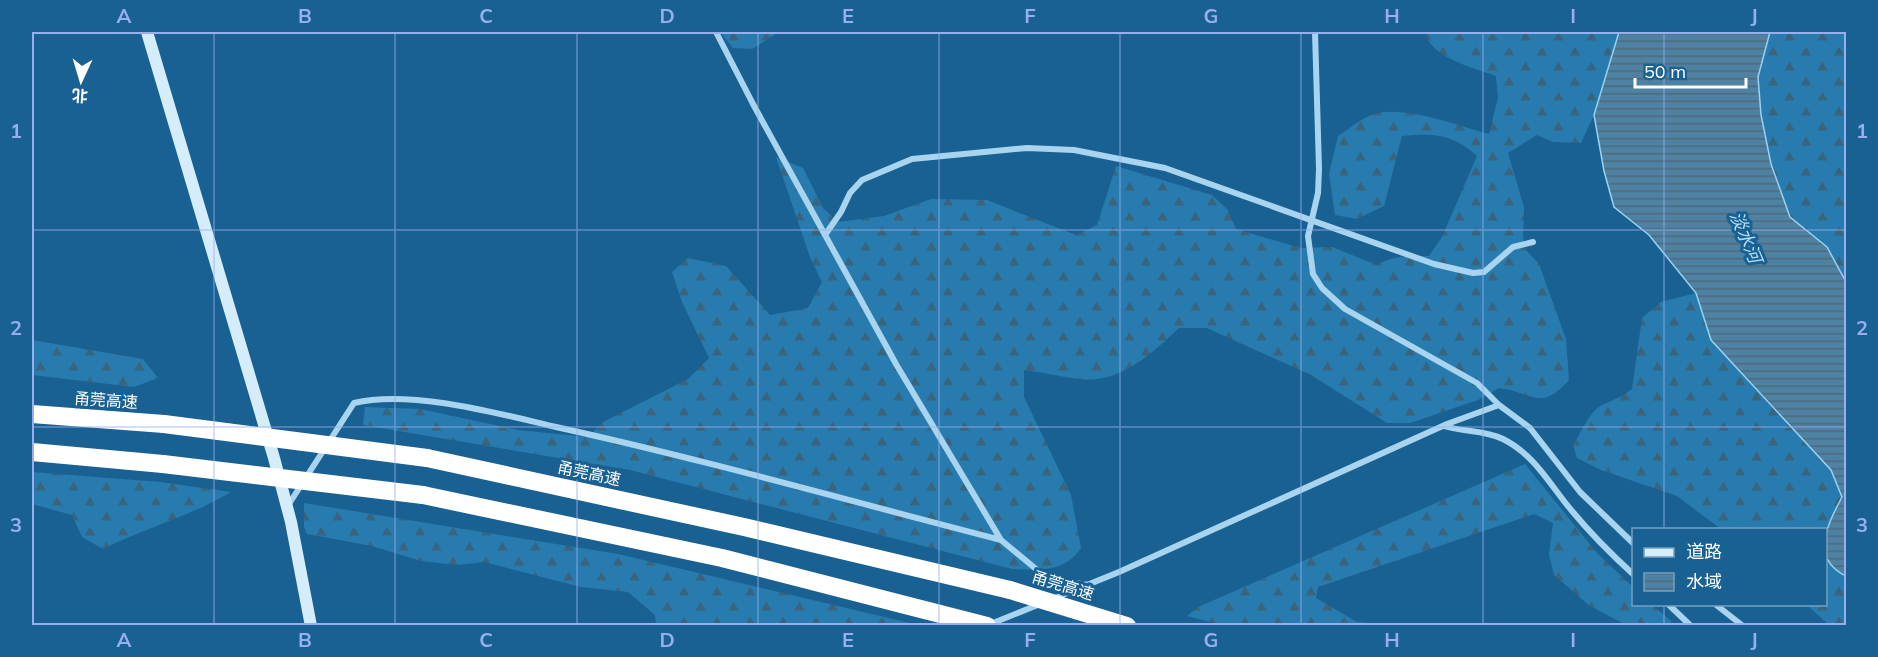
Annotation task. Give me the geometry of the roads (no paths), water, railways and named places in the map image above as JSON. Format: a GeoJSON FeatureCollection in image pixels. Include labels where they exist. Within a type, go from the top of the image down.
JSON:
{"type":"FeatureCollection","features":[{"type":"Feature","properties":{"kind":"highway","name":"甬莞高速"},"geometry":{"type":"LineString","coordinates":[[32,414],[164,424],[427,458],[1010,590],[1127,626]]}},
{"type":"Feature","properties":{"kind":"highway"},"geometry":{"type":"LineString","coordinates":[[32,452],[163,464],[423,495],[722,558],[988,626]]}},
{"type":"Feature","properties":{"kind":"main road"},"geometry":{"type":"LineString","coordinates":[[147,32],[287,507],[311,626]]}},
{"type":"Feature","properties":{"kind":"street"},"geometry":{"type":"LineString","coordinates":[[716,32],[896,364],[1001,540],[1042,574],[1062,581],[1088,585]]}},
{"type":"Feature","properties":{"kind":"street"},"geometry":{"type":"LineString","coordinates":[[1315,32],[1319,169],[1318,193],[1308,236],[1313,274],[1322,288],[1345,309],[1477,382],[1499,405],[1530,428],[1580,492],[1632,542]]}},
{"type":"Feature","properties":{"kind":"street"},"geometry":{"type":"LineString","coordinates":[[825,235],[850,193],[862,180],[878,172],[912,159],[1027,148],[1074,150],[1165,168],[1434,264],[1473,273],[1484,272],[1513,247],[1533,242]]}},
{"type":"Feature","properties":{"kind":"street"},"geometry":{"type":"LineString","coordinates":[[287,507],[354,403],[367,400],[399,400],[458,405],[633,444],[1001,540]]}},
{"type":"Feature","properties":{"kind":"street"},"geometry":{"type":"LineString","coordinates":[[988,626],[1088,585],[1444,426],[1499,405]]}},
{"type":"Feature","properties":{"kind":"street"},"geometry":{"type":"LineString","coordinates":[[1444,426],[1492,435],[1514,446],[1539,466],[1572,511],[1632,573]]}},
{"type":"Feature","properties":{"kind":"street"},"geometry":{"type":"LineString","coordinates":[[1670,606],[1691,626]]}},
{"type":"Feature","properties":{"kind":"street"},"geometry":{"type":"LineString","coordinates":[[1718,606],[1743,626]]}},
{"type":"Feature","properties":{"kind":"water","name":"淡水河"},"geometry":{"type":"Polygon","coordinates":[[[1619,32],[1770,32],[1758,77],[1761,115],[1771,164],[1790,217],[1827,247],[1846,282],[1846,576],[1835,569],[1827,557],[1827,529],[1842,497],[1831,470],[1711,340],[1696,293],[1649,235],[1614,207],[1604,171],[1594,115],[1619,32]]]}}]}
